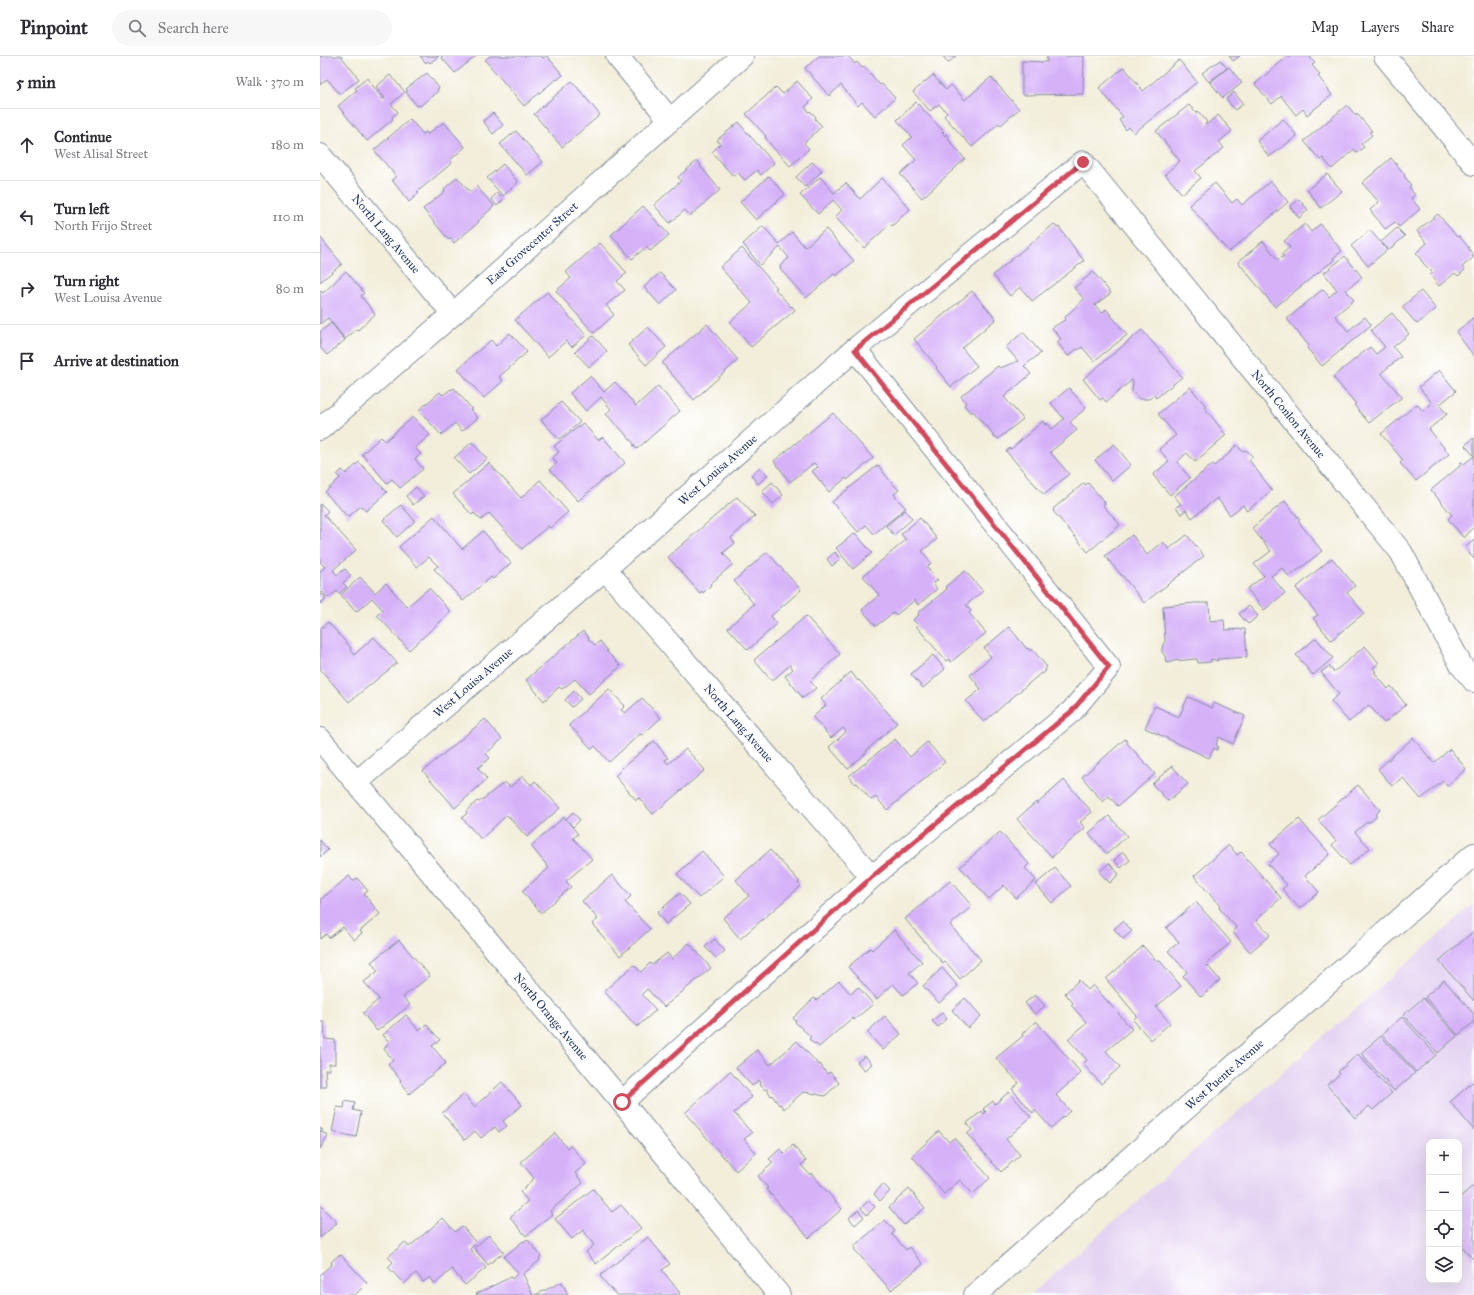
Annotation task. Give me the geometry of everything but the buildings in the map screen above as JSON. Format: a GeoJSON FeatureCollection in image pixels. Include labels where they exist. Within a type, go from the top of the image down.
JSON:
{"type":"FeatureCollection","features":[{"type":"Feature","properties":{"kind":"street"},"geometry":{"type":"LineString","coordinates":[[617,56],[670,120]]}},
{"type":"Feature","properties":{"kind":"street","name":"East Grovecenter Street"},"geometry":{"type":"LineString","coordinates":[[320,429],[453,314],[742,56]]}},
{"type":"Feature","properties":{"kind":"street"},"geometry":{"type":"LineString","coordinates":[[1385,56],[1474,164]]}},
{"type":"Feature","properties":{"kind":"street","name":"North Lang Avenue"},"geometry":{"type":"LineString","coordinates":[[320,155],[453,314]]}},
{"type":"Feature","properties":{"kind":"street","name":"West Louisa Avenue"},"geometry":{"type":"LineString","coordinates":[[357,782],[605,569],[855,350],[1083,162]]}},
{"type":"Feature","properties":{"kind":"street","name":"North Conlon Avenue"},"geometry":{"type":"LineString","coordinates":[[1083,162],[1401,552],[1461,665],[1474,681]]}},
{"type":"Feature","properties":{"kind":"street"},"geometry":{"type":"LineString","coordinates":[[622,1102],[872,877],[1072,711],[1109,667],[855,350]]}},
{"type":"Feature","properties":{"kind":"street","name":"North Lang Avenue"},"geometry":{"type":"LineString","coordinates":[[605,569],[872,877]]}},
{"type":"Feature","properties":{"kind":"street","name":"North Orange Avenue"},"geometry":{"type":"LineString","coordinates":[[320,739],[622,1102],[779,1295]]}},
{"type":"Feature","properties":{"kind":"street","name":"West Puente Avenue"},"geometry":{"type":"LineString","coordinates":[[975,1295],[1474,854]]}},
{"type":"Feature","properties":{"kind":"shaded area"},"geometry":{"type":"Polygon","coordinates":[[[1474,904],[1474,1295],[1030,1295],[1474,904]]]}},
{"type":"Feature","properties":{"kind":"route"},"geometry":{"type":"LineString","coordinates":[[622,1102],[872,877],[1072,711],[1109,667],[855,350],[1083,162]]}}]}
